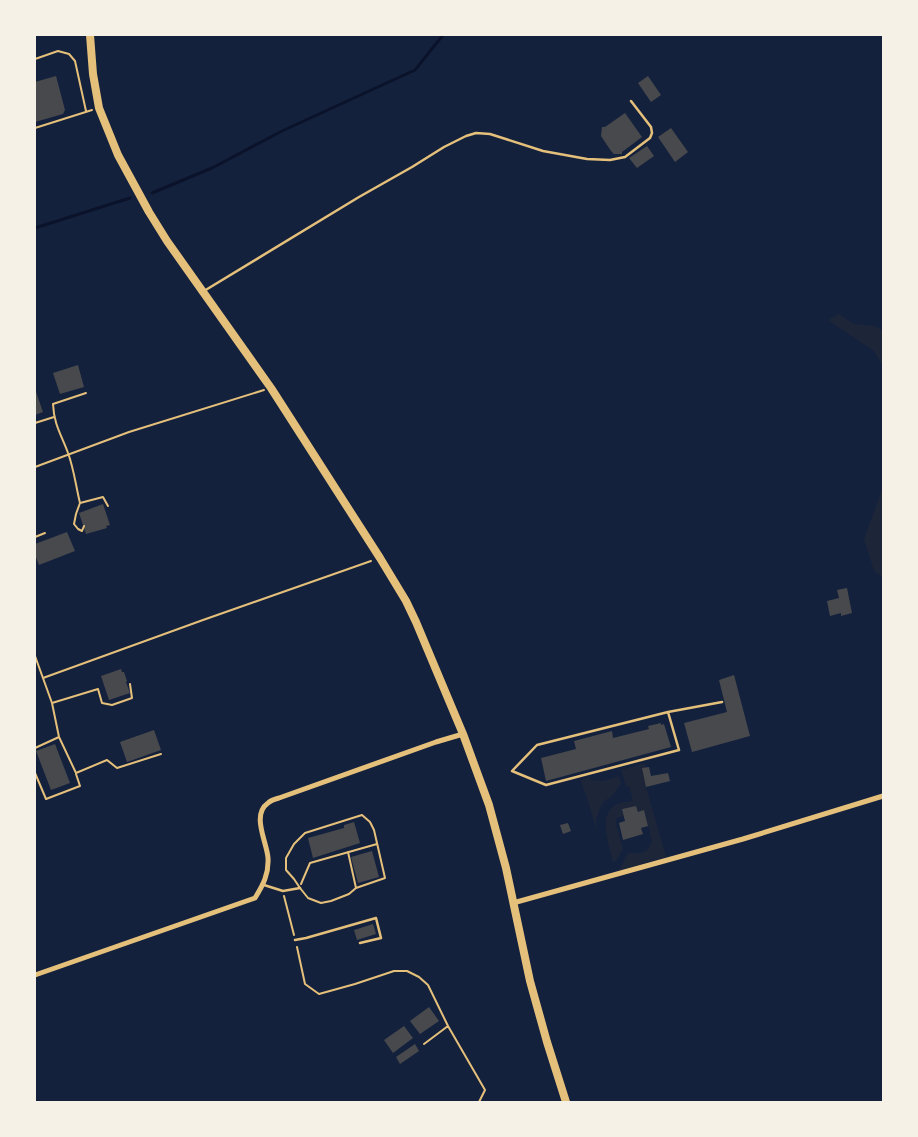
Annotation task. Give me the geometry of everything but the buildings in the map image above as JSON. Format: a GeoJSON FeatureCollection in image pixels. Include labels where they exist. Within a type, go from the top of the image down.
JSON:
{"type":"FeatureCollection","features":[{"type":"Feature","properties":{"kind":"main road"},"geometry":{"type":"LineString","coordinates":[[90,35],[93,74],[99,108],[118,155],[158,226],[202,292],[271,388],[380,558],[416,622],[463,734],[489,805],[497,832],[530,981],[566,1102]]}},
{"type":"Feature","properties":{"kind":"street"},"geometry":{"type":"LineString","coordinates":[[35,975],[255,898],[264,885],[268,872],[268,857],[260,819],[267,803],[463,734]]}},
{"type":"Feature","properties":{"kind":"street"},"geometry":{"type":"LineString","coordinates":[[513,902],[734,841],[883,796]]}},
{"type":"Feature","properties":{"kind":"lane"},"geometry":{"type":"LineString","coordinates":[[202,292],[359,197],[466,136],[476,133],[490,134],[543,151],[587,159],[610,160],[625,157],[650,138],[652,133],[651,127],[631,101]]}},
{"type":"Feature","properties":{"kind":"lane"},"geometry":{"type":"LineString","coordinates":[[668,712],[678,750],[546,785],[512,771],[537,745],[668,712],[722,702]]}},
{"type":"Feature","properties":{"kind":"lane"},"geometry":{"type":"LineString","coordinates":[[264,885],[283,891],[300,888]]}},
{"type":"Feature","properties":{"kind":"lane"},"geometry":{"type":"LineString","coordinates":[[295,940],[376,918],[381,938],[360,943]]}},
{"type":"Feature","properties":{"kind":"path"},"geometry":{"type":"LineString","coordinates":[[35,59],[58,51],[70,54],[75,61],[86,112],[35,128]]}},
{"type":"Feature","properties":{"kind":"path"},"geometry":{"type":"LineString","coordinates":[[35,468],[129,432],[271,388]]}},
{"type":"Feature","properties":{"kind":"path"},"geometry":{"type":"LineString","coordinates":[[84,526],[82,531],[74,524],[80,504],[69,455],[54,417],[53,404],[86,393]]}},
{"type":"Feature","properties":{"kind":"path"},"geometry":{"type":"LineString","coordinates":[[35,423],[54,417]]}},
{"type":"Feature","properties":{"kind":"path"},"geometry":{"type":"LineString","coordinates":[[80,504],[103,497],[108,506]]}},
{"type":"Feature","properties":{"kind":"path"},"geometry":{"type":"LineString","coordinates":[[35,537],[45,533]]}},
{"type":"Feature","properties":{"kind":"path"},"geometry":{"type":"LineString","coordinates":[[43,678],[380,558]]}},
{"type":"Feature","properties":{"kind":"path"},"geometry":{"type":"LineString","coordinates":[[35,656],[52,703],[59,737],[80,786],[46,799],[35,773]]}},
{"type":"Feature","properties":{"kind":"path"},"geometry":{"type":"LineString","coordinates":[[52,703],[98,689],[102,704],[112,705],[132,698],[130,684]]}},
{"type":"Feature","properties":{"kind":"path"},"geometry":{"type":"LineString","coordinates":[[35,748],[59,737]]}},
{"type":"Feature","properties":{"kind":"path"},"geometry":{"type":"LineString","coordinates":[[76,773],[107,760],[117,768],[161,754]]}},
{"type":"Feature","properties":{"kind":"path"},"geometry":{"type":"LineString","coordinates":[[362,815],[370,822],[385,878],[356,888],[349,894],[320,903],[308,898],[286,870],[286,858],[294,844],[305,833],[362,815]]}},
{"type":"Feature","properties":{"kind":"path"},"geometry":{"type":"LineString","coordinates":[[300,888],[310,863],[377,844]]}},
{"type":"Feature","properties":{"kind":"path"},"geometry":{"type":"LineString","coordinates":[[348,852],[356,888]]}},
{"type":"Feature","properties":{"kind":"path"},"geometry":{"type":"LineString","coordinates":[[283,891],[305,984],[319,994],[394,971],[407,971],[419,977],[428,985],[448,1026],[485,1090],[478,1102]]}},
{"type":"Feature","properties":{"kind":"path"},"geometry":{"type":"LineString","coordinates":[[424,1044],[448,1026]]}},
{"type":"Feature","properties":{"kind":"shaded area"},"geometry":{"type":"Polygon","coordinates":[[[839,314],[854,324],[875,326],[883,331],[883,366],[874,351],[828,320],[839,314]]]}},
{"type":"Feature","properties":{"kind":"shaded area"},"geometry":{"type":"Polygon","coordinates":[[[883,487],[883,578],[874,571],[864,539],[883,487]]]}},
{"type":"Feature","properties":{"kind":"shaded area"},"geometry":{"type":"Polygon","coordinates":[[[645,763],[646,787],[666,857],[619,871],[628,853],[643,852],[652,842],[645,811],[638,812],[636,806],[622,809],[624,816],[616,818],[623,849],[616,861],[613,862],[606,832],[608,814],[612,807],[620,803],[633,801],[629,786],[626,786],[621,770],[645,763]]]}},
{"type":"Feature","properties":{"kind":"shaded area"},"geometry":{"type":"Polygon","coordinates":[[[619,776],[621,783],[612,796],[603,802],[599,810],[596,821],[598,833],[581,780],[590,777],[591,780],[603,781],[619,776]]]}},
{"type":"Feature","properties":{"kind":"waterway"},"geometry":{"type":"LineString","coordinates":[[152,193],[212,168],[282,131],[415,70],[443,35]]}},
{"type":"Feature","properties":{"kind":"waterway"},"geometry":{"type":"LineString","coordinates":[[35,228],[130,198]]}}]}
